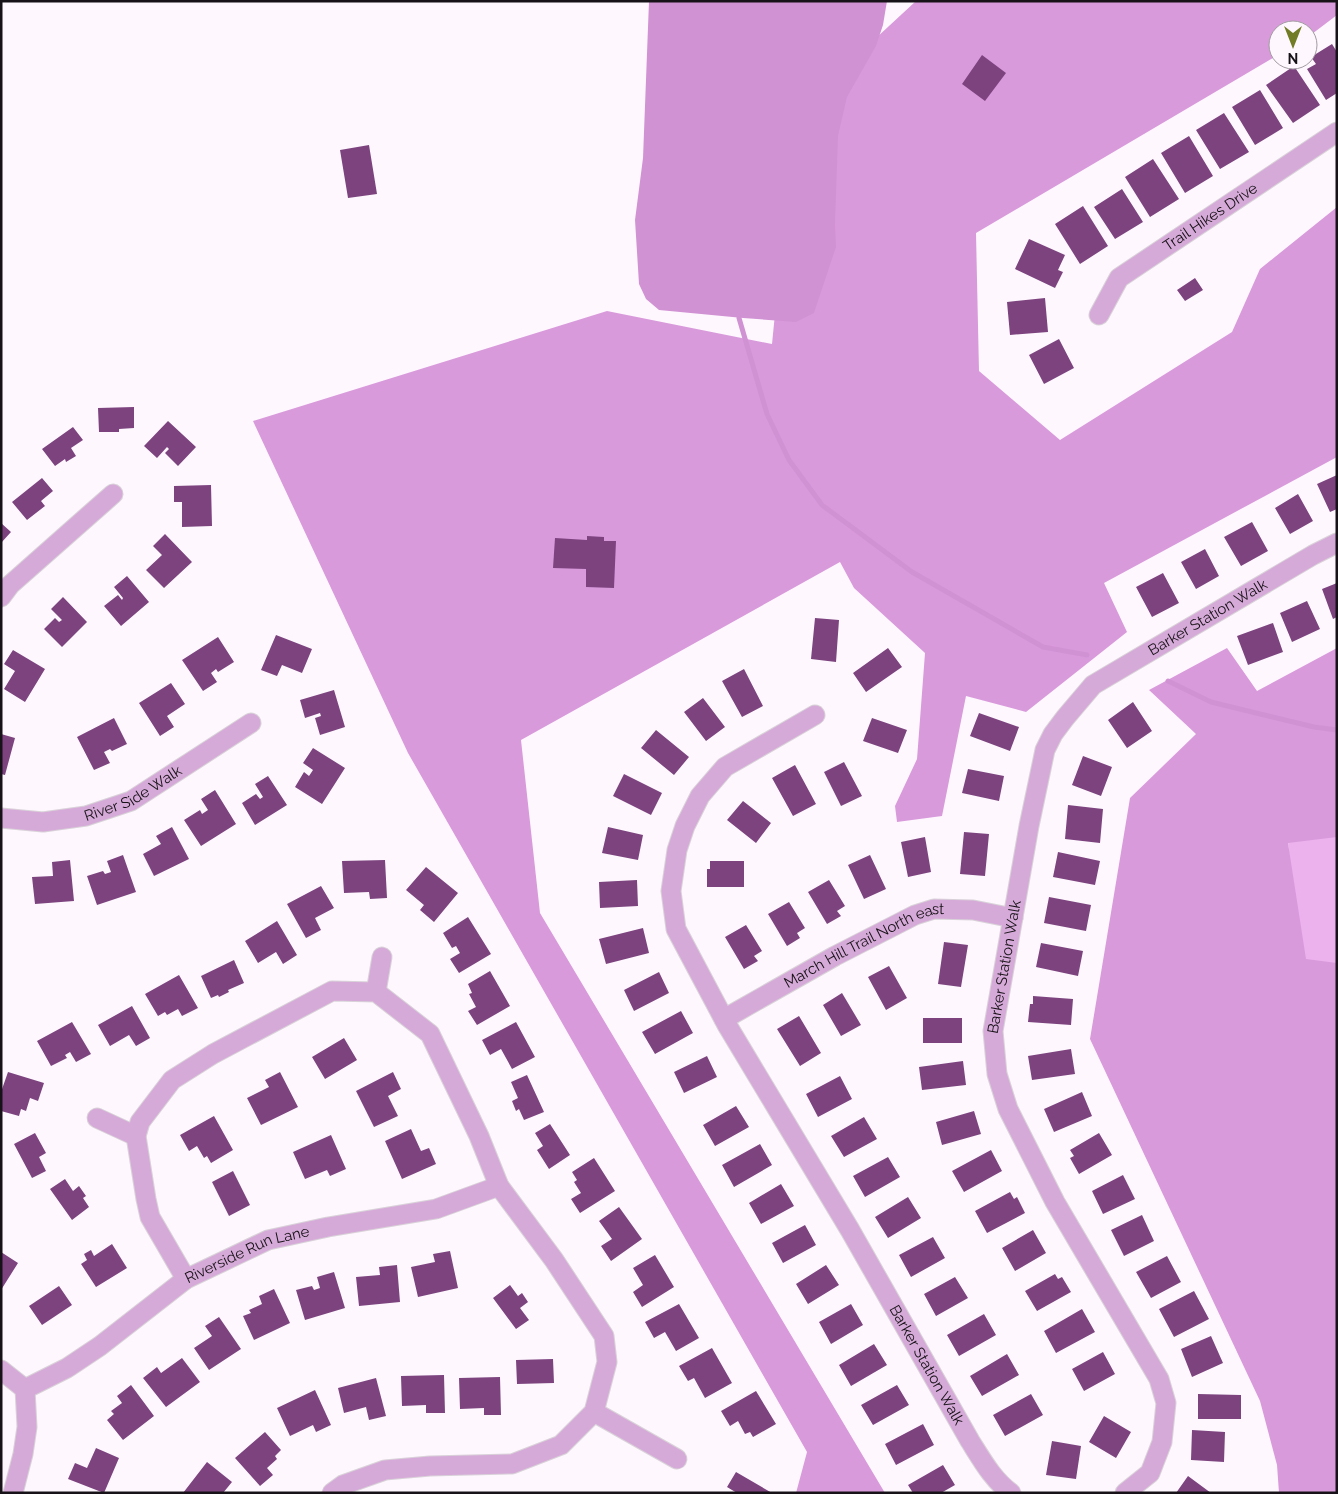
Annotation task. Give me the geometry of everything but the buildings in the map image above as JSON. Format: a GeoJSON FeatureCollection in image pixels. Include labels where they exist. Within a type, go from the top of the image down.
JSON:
{"type":"FeatureCollection","features":[{"type":"Feature","properties":{"kind":"street","name":"Trail Hikes Drive"},"geometry":{"type":"LineString","coordinates":[[1099,315],[1119,278],[1337,132]]}},
{"type":"Feature","properties":{"kind":"street"},"geometry":{"type":"LineString","coordinates":[[1,597],[10,585],[113,494]]}},
{"type":"Feature","properties":{"kind":"street","name":"Barker Station Walk"},"geometry":{"type":"LineString","coordinates":[[1125,1493],[1150,1473],[1162,1442],[1166,1403],[1159,1379],[1055,1202],[1008,1110],[997,1074],[993,1031],[1029,826],[1045,750],[1064,718],[1093,685],[1304,560],[1337,543]]}},
{"type":"Feature","properties":{"kind":"street","name":"Barker Station Walk"},"geometry":{"type":"LineString","coordinates":[[815,715],[725,768],[700,796],[685,826],[677,850],[671,891],[676,929],[724,1019],[850,1230],[970,1441],[989,1471],[1011,1493]]}},
{"type":"Feature","properties":{"kind":"street","name":"River Side Walk"},"geometry":{"type":"LineString","coordinates":[[1,818],[43,822],[86,816],[131,801],[251,724]]}},
{"type":"Feature","properties":{"kind":"street","name":"March Hill Trail North east"},"geometry":{"type":"LineString","coordinates":[[724,1019],[835,956],[915,915],[934,910],[972,910],[1013,918]]}},
{"type":"Feature","properties":{"kind":"street"},"geometry":{"type":"LineString","coordinates":[[376,992],[382,957]]}},
{"type":"Feature","properties":{"kind":"street"},"geometry":{"type":"LineString","coordinates":[[186,1279],[150,1217],[136,1136],[140,1122],[172,1080],[213,1054],[332,991],[376,992],[430,1034],[479,1136],[498,1186],[554,1260],[604,1336],[607,1362],[594,1412],[561,1445],[512,1464],[430,1466],[385,1470],[343,1485],[332,1493]]}},
{"type":"Feature","properties":{"kind":"street"},"geometry":{"type":"LineString","coordinates":[[97,1118],[136,1136]]}},
{"type":"Feature","properties":{"kind":"street","name":"Riverside Run Lane"},"geometry":{"type":"LineString","coordinates":[[25,1389],[67,1368],[100,1346],[186,1279],[268,1240],[328,1226],[436,1209],[498,1186]]}},
{"type":"Feature","properties":{"kind":"street"},"geometry":{"type":"LineString","coordinates":[[1,1370],[25,1389],[27,1427],[23,1454],[13,1493]]}},
{"type":"Feature","properties":{"kind":"street"},"geometry":{"type":"LineString","coordinates":[[594,1412],[677,1459]]}},
{"type":"Feature","properties":{"kind":"shaded area"},"geometry":{"type":"Polygon","coordinates":[[[649,1],[887,1],[883,25],[876,46],[847,97],[838,136],[836,247],[814,313],[796,322],[659,310],[646,299],[639,284],[635,220],[643,158],[649,1]]]}},
{"type":"Feature","properties":{"kind":"shaded area"},"geometry":{"type":"Polygon","coordinates":[[[916,1],[1337,1],[1337,15],[1318,29],[1318,20],[1268,20],[1268,61],[976,233],[979,371],[1060,440],[1232,332],[1260,269],[1337,207],[1337,457],[1104,583],[1127,632],[1026,712],[966,696],[942,816],[897,822],[895,806],[917,759],[925,653],[854,588],[840,562],[521,740],[540,913],[885,1493],[796,1493],[807,1452],[408,753],[253,421],[607,311],[772,344],[795,113],[916,1]]]}},
{"type":"Feature","properties":{"kind":"shaded area"},"geometry":{"type":"Polygon","coordinates":[[[1227,648],[1257,691],[1337,648],[1337,837],[1288,843],[1306,959],[1337,963],[1337,1493],[1279,1493],[1277,1465],[1260,1401],[1090,1039],[1130,798],[1196,734],[1149,690],[1227,648]]]}},
{"type":"Feature","properties":{"kind":"shaded area"},"geometry":{"type":"Polygon","coordinates":[[[1337,791],[1337,1084],[1300,984],[1288,842],[1337,791]]]}},
{"type":"Feature","properties":{"kind":"waterway"},"geometry":{"type":"LineString","coordinates":[[739,318],[767,414],[789,460],[822,505],[912,572],[1043,647],[1087,655]]}},
{"type":"Feature","properties":{"kind":"waterway"},"geometry":{"type":"LineString","coordinates":[[1168,681],[1211,702],[1314,727],[1337,730]]}}]}
